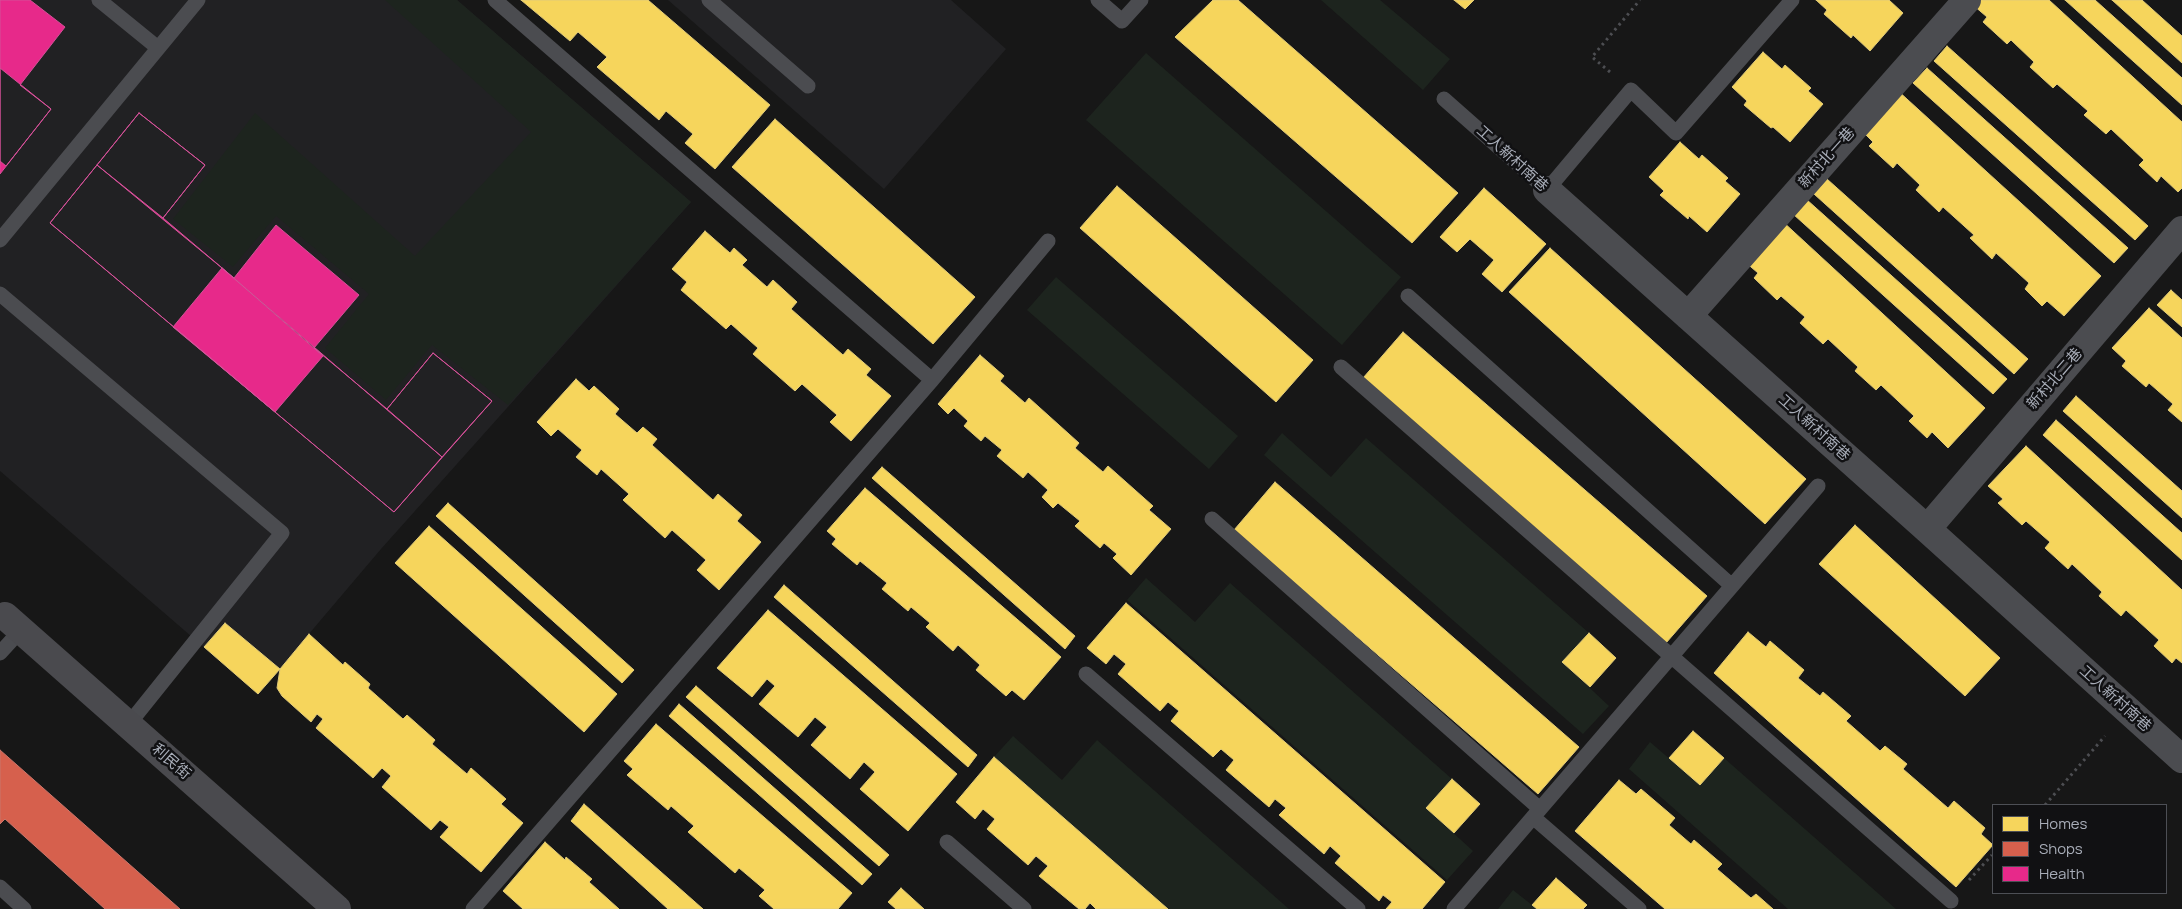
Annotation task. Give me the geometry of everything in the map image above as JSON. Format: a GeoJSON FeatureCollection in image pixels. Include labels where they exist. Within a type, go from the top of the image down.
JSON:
{"type":"FeatureCollection","features":[{"type":"Feature","properties":{"kind":"street","name":"新村北一巷"},"geometry":{"type":"LineString","coordinates":[[1688,316],[1967,0]]}},
{"type":"Feature","properties":{"kind":"street","name":"工人新村南巷"},"geometry":{"type":"LineString","coordinates":[[1547,190],[1927,528],[2127,710],[2181,755]]}},
{"type":"Feature","properties":{"kind":"street","name":"新村北二巷"},"geometry":{"type":"LineString","coordinates":[[1927,528],[2182,230]]}},
{"type":"Feature","properties":{"kind":"street","name":"利民街"},"geometry":{"type":"LineString","coordinates":[[6,617],[337,909]]}},
{"type":"Feature","properties":{"kind":"lane"},"geometry":{"type":"LineString","coordinates":[[99,0],[158,48]]}},
{"type":"Feature","properties":{"kind":"lane"},"geometry":{"type":"LineString","coordinates":[[0,240],[198,0]]}},
{"type":"Feature","properties":{"kind":"lane"},"geometry":{"type":"LineString","coordinates":[[495,0],[932,380]]}},
{"type":"Feature","properties":{"kind":"lane"},"geometry":{"type":"LineString","coordinates":[[709,0],[808,86]]}},
{"type":"Feature","properties":{"kind":"lane"},"geometry":{"type":"LineString","coordinates":[[1098,0],[1122,22],[1141,0]]}},
{"type":"Feature","properties":{"kind":"lane"},"geometry":{"type":"LineString","coordinates":[[1547,190],[1631,90],[1676,133],[1792,0]]}},
{"type":"Feature","properties":{"kind":"lane","name":"工人新村南巷"},"geometry":{"type":"LineString","coordinates":[[1444,99],[1547,190]]}},
{"type":"Feature","properties":{"kind":"lane"},"geometry":{"type":"LineString","coordinates":[[473,909],[932,380],[1048,241]]}},
{"type":"Feature","properties":{"kind":"lane"},"geometry":{"type":"LineString","coordinates":[[0,294],[282,533],[128,725]]}},
{"type":"Feature","properties":{"kind":"lane"},"geometry":{"type":"LineString","coordinates":[[1408,296],[1732,586]]}},
{"type":"Feature","properties":{"kind":"lane"},"geometry":{"type":"LineString","coordinates":[[1341,367],[1951,901]]}},
{"type":"Feature","properties":{"kind":"lane"},"geometry":{"type":"LineString","coordinates":[[1454,909],[1818,486]]}},
{"type":"Feature","properties":{"kind":"lane"},"geometry":{"type":"LineString","coordinates":[[1212,519],[1537,813],[1639,909]]}},
{"type":"Feature","properties":{"kind":"lane"},"geometry":{"type":"LineString","coordinates":[[0,653],[6,617]]}},
{"type":"Feature","properties":{"kind":"lane"},"geometry":{"type":"LineString","coordinates":[[1086,674],[1358,909]]}},
{"type":"Feature","properties":{"kind":"lane"},"geometry":{"type":"LineString","coordinates":[[947,842],[1024,909]]}},
{"type":"Feature","properties":{"kind":"lane"},"geometry":{"type":"LineString","coordinates":[[0,887],[24,909]]}},
{"type":"Feature","properties":{"kind":"path"},"geometry":{"type":"LineString","coordinates":[[1631,90],[1592,56],[1640,0]]}},
{"type":"Feature","properties":{"kind":"path"},"geometry":{"type":"LineString","coordinates":[[2046,804],[2127,710]]}},
{"type":"Feature","properties":{"kind":"shaded area"},"geometry":{"type":"Polygon","coordinates":[[[0,0],[457,0],[691,202],[381,549],[258,694],[0,471],[0,0]]]}},
{"type":"Feature","properties":{"kind":"shaded area"},"geometry":{"type":"Polygon","coordinates":[[[385,0],[457,0],[691,202],[508,405],[432,345],[386,400],[325,348],[369,294],[276,216],[233,267],[173,219],[255,113],[415,256],[531,132],[385,0]]]}},
{"type":"Feature","properties":{"kind":"shaded area"},"geometry":{"type":"Polygon","coordinates":[[[668,0],[951,0],[1006,49],[884,189],[668,0]]]}},
{"type":"Feature","properties":{"kind":"shaded area"},"geometry":{"type":"Polygon","coordinates":[[[1321,0],[1380,0],[1450,59],[1423,90],[1321,0]]]}},
{"type":"Feature","properties":{"kind":"shaded area"},"geometry":{"type":"Polygon","coordinates":[[[1146,53],[1401,277],[1342,345],[1086,120],[1146,53]]]}},
{"type":"Feature","properties":{"kind":"shaded area"},"geometry":{"type":"Polygon","coordinates":[[[1056,277],[1238,436],[1209,469],[1027,310],[1056,277]]]}},
{"type":"Feature","properties":{"kind":"shaded area"},"geometry":{"type":"Polygon","coordinates":[[[1282,433],[1331,477],[1366,438],[1589,633],[1562,662],[1609,706],[1583,734],[1264,455],[1282,433]]]}},
{"type":"Feature","properties":{"kind":"shaded area"},"geometry":{"type":"Polygon","coordinates":[[[1146,578],[1195,622],[1230,583],[1452,779],[1426,808],[1473,851],[1447,880],[1127,600],[1146,578]]]}},
{"type":"Feature","properties":{"kind":"shaded area"},"geometry":{"type":"Polygon","coordinates":[[[1013,736],[1062,780],[1097,740],[1289,909],[1168,909],[994,757],[1013,736]]]}},
{"type":"Feature","properties":{"kind":"shaded area"},"geometry":{"type":"Polygon","coordinates":[[[1650,742],[1700,785],[1724,758],[1896,909],[1788,909],[1629,769],[1650,742]]]}},
{"type":"Feature","properties":{"kind":"shaded area"},"geometry":{"type":"Polygon","coordinates":[[[1513,890],[1532,905],[1537,909],[1498,909],[1513,890]]]}},
{"type":"Feature","properties":{"kind":"building: Homes"},"geometry":{"type":"Polygon","coordinates":[[[521,0],[648,0],[770,105],[715,169],[685,143],[693,134],[666,111],[659,120],[597,67],[607,57],[578,32],[570,41],[521,0]]]}},
{"type":"Feature","properties":{"kind":"building: Homes"},"geometry":{"type":"Polygon","coordinates":[[[1213,0],[1238,0],[1458,193],[1412,243],[1175,37],[1213,0]]]}},
{"type":"Feature","properties":{"kind":"building: Homes"},"geometry":{"type":"Polygon","coordinates":[[[1454,0],[1474,0],[1465,9],[1454,0]]]}},
{"type":"Feature","properties":{"kind":"building: Homes"},"geometry":{"type":"Polygon","coordinates":[[[1816,0],[1889,0],[1903,13],[1870,51],[1853,35],[1851,38],[1824,14],[1827,10],[1816,0]]]}},
{"type":"Feature","properties":{"kind":"building: Homes"},"geometry":{"type":"Polygon","coordinates":[[[1978,0],[2049,0],[2182,122],[2182,188],[2178,192],[2161,176],[2157,182],[2139,165],[2144,160],[2111,129],[2106,134],[2084,115],[2088,111],[2057,84],[2053,88],[2030,67],[2034,62],[2011,40],[2007,44],[1983,22],[1987,17],[1973,5],[1978,0]]]}},
{"type":"Feature","properties":{"kind":"building: Homes"},"geometry":{"type":"Polygon","coordinates":[[[2065,0],[2095,0],[2182,78],[2182,105],[2065,0]]]}},
{"type":"Feature","properties":{"kind":"building: Homes"},"geometry":{"type":"Polygon","coordinates":[[[2112,0],[2142,0],[2182,36],[2182,63],[2112,0]]]}},
{"type":"Feature","properties":{"kind":"building: Homes"},"geometry":{"type":"Polygon","coordinates":[[[1947,46],[2148,226],[2135,240],[1934,61],[1947,46]]]}},
{"type":"Feature","properties":{"kind":"building: Homes"},"geometry":{"type":"Polygon","coordinates":[[[1763,52],[1782,69],[1785,65],[1811,88],[1808,91],[1823,104],[1790,142],[1744,105],[1747,101],[1732,87],[1763,52]]]}},
{"type":"Feature","properties":{"kind":"building: Homes"},"geometry":{"type":"Polygon","coordinates":[[[1927,68],[2128,248],[2114,263],[1913,83],[1927,68]]]}},
{"type":"Feature","properties":{"kind":"building: Homes"},"geometry":{"type":"Polygon","coordinates":[[[1896,89],[2101,276],[2064,316],[2047,301],[2042,306],[2025,289],[2029,283],[1996,253],[1992,259],[1970,238],[1974,235],[1943,207],[1939,212],[1916,190],[1920,185],[1897,163],[1893,168],[1869,146],[1873,142],[1859,128],[1896,89]]]}},
{"type":"Feature","properties":{"kind":"building: Homes"},"geometry":{"type":"Polygon","coordinates":[[[775,119],[975,297],[933,344],[732,167],[775,119]]]}},
{"type":"Feature","properties":{"kind":"building: Homes"},"geometry":{"type":"Polygon","coordinates":[[[1680,142],[1699,159],[1702,155],[1728,178],[1725,181],[1740,194],[1707,232],[1689,216],[1688,219],[1660,195],[1664,191],[1649,177],[1680,142]]]}},
{"type":"Feature","properties":{"kind":"building: Homes"},"geometry":{"type":"Polygon","coordinates":[[[1827,179],[2028,359],[2014,374],[1814,194],[1827,179]]]}},
{"type":"Feature","properties":{"kind":"building: Homes"},"geometry":{"type":"Polygon","coordinates":[[[1117,186],[1313,360],[1276,402],[1080,228],[1117,186]]]}},
{"type":"Feature","properties":{"kind":"building: Homes"},"geometry":{"type":"Polygon","coordinates":[[[1484,188],[1546,244],[1502,292],[1482,274],[1494,260],[1470,239],[1457,252],[1440,237],[1484,188]]]}},
{"type":"Feature","properties":{"kind":"building: Homes"},"geometry":{"type":"Polygon","coordinates":[[[1806,199],[2007,379],[1993,394],[1793,214],[1806,199]]]}},
{"type":"Feature","properties":{"kind":"building: Homes"},"geometry":{"type":"Polygon","coordinates":[[[1781,220],[1985,408],[1948,448],[1932,432],[1927,438],[1909,421],[1914,416],[1881,385],[1876,390],[1855,371],[1858,367],[1828,339],[1823,344],[1800,323],[1805,317],[1781,296],[1777,300],[1754,278],[1758,273],[1744,261],[1781,220]]]}},
{"type":"Feature","properties":{"kind":"building: Homes"},"geometry":{"type":"Polygon","coordinates":[[[705,231],[730,253],[734,248],[747,260],[742,265],[767,287],[773,280],[797,302],[791,309],[843,355],[848,349],[871,369],[866,375],[891,396],[851,441],[830,422],[837,415],[802,384],[795,391],[753,354],[758,348],[731,324],[726,329],[681,290],[687,282],[672,269],[705,231]]]}},
{"type":"Feature","properties":{"kind":"building: Homes"},"geometry":{"type":"Polygon","coordinates":[[[1550,248],[1806,479],[1765,524],[1509,292],[1550,248]]]}},
{"type":"Feature","properties":{"kind":"building: Homes"},"geometry":{"type":"Polygon","coordinates":[[[2171,290],[2182,300],[2182,327],[2157,305],[2171,290]]]}},
{"type":"Feature","properties":{"kind":"building: Homes"},"geometry":{"type":"Polygon","coordinates":[[[2149,308],[2182,338],[2182,422],[2168,410],[2173,404],[2149,383],[2146,387],[2122,366],[2126,361],[2112,348],[2149,308]]]}},
{"type":"Feature","properties":{"kind":"building: Homes"},"geometry":{"type":"Polygon","coordinates":[[[1403,332],[1707,596],[1666,643],[1363,378],[1403,332]]]}},
{"type":"Feature","properties":{"kind":"building: Homes"},"geometry":{"type":"Polygon","coordinates":[[[980,355],[1004,376],[1000,381],[1025,403],[1029,398],[1079,443],[1075,448],[1103,472],[1108,466],[1153,506],[1149,510],[1171,529],[1131,575],[1113,558],[1117,554],[1104,543],[1100,548],[1075,526],[1080,521],[1058,503],[1053,508],[1042,497],[1048,490],[1028,472],[1023,478],[997,456],[1002,450],[985,436],[981,441],[964,426],[968,421],[954,408],[948,414],[938,404],[980,355]]]}},
{"type":"Feature","properties":{"kind":"building: Homes"},"geometry":{"type":"Polygon","coordinates":[[[576,379],[589,391],[594,386],[619,409],[615,414],[637,433],[643,427],[657,439],[652,445],[713,500],[718,494],[742,515],[737,521],[761,542],[719,590],[697,570],[706,560],[672,530],[665,538],[623,500],[629,494],[601,469],[597,475],[576,457],[582,450],[558,429],[551,436],[537,422],[576,379]]]}},
{"type":"Feature","properties":{"kind":"building: Homes"},"geometry":{"type":"Polygon","coordinates":[[[2076,396],[2182,491],[2182,518],[2063,411],[2076,396]]]}},
{"type":"Feature","properties":{"kind":"building: Homes"},"geometry":{"type":"Polygon","coordinates":[[[2056,420],[2182,533],[2182,560],[2043,435],[2056,420]]]}},
{"type":"Feature","properties":{"kind":"building: Homes"},"geometry":{"type":"Polygon","coordinates":[[[2026,446],[2182,590],[2182,663],[2176,658],[2172,663],[2154,646],[2159,640],[2126,610],[2121,616],[2099,596],[2102,592],[2072,564],[2068,569],[2045,548],[2050,542],[2026,521],[2022,525],[1998,503],[2003,499],[1988,486],[2026,446]]]}},
{"type":"Feature","properties":{"kind":"building: Homes"},"geometry":{"type":"Polygon","coordinates":[[[882,467],[1075,636],[1065,649],[872,478],[882,467]]]}},
{"type":"Feature","properties":{"kind":"building: Homes"},"geometry":{"type":"Polygon","coordinates":[[[1275,482],[1579,747],[1538,794],[1234,530],[1275,482]]]}},
{"type":"Feature","properties":{"kind":"building: Homes"},"geometry":{"type":"Polygon","coordinates":[[[865,488],[1061,657],[1024,700],[1012,690],[1006,696],[976,670],[980,665],[958,645],[953,651],[926,627],[930,623],[911,607],[908,611],[882,589],[887,583],[860,561],[857,565],[832,544],[836,539],[827,531],[865,488]]]}},
{"type":"Feature","properties":{"kind":"building: Homes"},"geometry":{"type":"Polygon","coordinates":[[[448,503],[634,670],[622,683],[436,516],[448,503]]]}},
{"type":"Feature","properties":{"kind":"building: Homes"},"geometry":{"type":"Polygon","coordinates":[[[1855,525],[2000,658],[1965,696],[1819,564],[1855,525]]]}},
{"type":"Feature","properties":{"kind":"building: Homes"},"geometry":{"type":"Polygon","coordinates":[[[429,526],[617,694],[584,732],[395,563],[429,526]]]}},
{"type":"Feature","properties":{"kind":"building: Homes"},"geometry":{"type":"Polygon","coordinates":[[[784,585],[977,755],[968,767],[774,597],[784,585]]]}},
{"type":"Feature","properties":{"kind":"building: Homes"},"geometry":{"type":"Polygon","coordinates":[[[1126,603],[1445,882],[1422,909],[1386,909],[1392,902],[1383,895],[1379,901],[1335,863],[1341,856],[1330,846],[1324,854],[1279,815],[1286,808],[1275,799],[1269,807],[1226,770],[1234,760],[1221,749],[1213,757],[1171,721],[1179,711],[1168,702],[1160,711],[1118,674],[1126,664],[1114,654],[1106,664],[1087,648],[1126,603]]]}},
{"type":"Feature","properties":{"kind":"building: Homes"},"geometry":{"type":"Polygon","coordinates":[[[768,610],[957,774],[908,831],[860,789],[875,772],[864,762],[850,779],[811,745],[827,727],[815,717],[798,737],[759,704],[775,686],[767,679],[752,697],[717,668],[768,610]]]}},
{"type":"Feature","properties":{"kind":"building: Homes"},"geometry":{"type":"Polygon","coordinates":[[[225,623],[280,669],[258,694],[204,647],[225,623]]]}},
{"type":"Feature","properties":{"kind":"building: Homes"},"geometry":{"type":"Polygon","coordinates":[[[1748,632],[1766,647],[1770,641],[1804,670],[1798,678],[1820,696],[1823,692],[1851,716],[1846,721],[1880,751],[1885,746],[1907,764],[1903,769],[1948,808],[1954,801],[1985,828],[1981,834],[1992,846],[1956,887],[1714,673],[1748,632]]]}},
{"type":"Feature","properties":{"kind":"building: Homes"},"geometry":{"type":"Polygon","coordinates":[[[1589,633],[1616,658],[1590,687],[1562,662],[1589,633]]]}},
{"type":"Feature","properties":{"kind":"building: Homes"},"geometry":{"type":"Polygon","coordinates":[[[309,634],[343,665],[345,662],[370,684],[368,688],[403,719],[407,715],[435,740],[432,744],[467,774],[471,768],[506,799],[501,804],[523,823],[481,872],[440,837],[449,827],[440,820],[431,830],[382,787],[391,776],[382,768],[373,778],[316,728],[323,719],[317,714],[311,722],[282,696],[277,688],[280,669],[309,634]]]}},
{"type":"Feature","properties":{"kind":"building: Homes"},"geometry":{"type":"Polygon","coordinates":[[[696,686],[889,855],[879,866],[686,697],[696,686]]]}},
{"type":"Feature","properties":{"kind":"building: Homes"},"geometry":{"type":"Polygon","coordinates":[[[679,704],[872,874],[862,885],[669,716],[679,704]]]}},
{"type":"Feature","properties":{"kind":"building: Homes"},"geometry":{"type":"Polygon","coordinates":[[[656,724],[852,893],[838,909],[774,909],[759,896],[765,890],[739,868],[735,873],[688,832],[694,826],[671,806],[668,810],[627,775],[633,769],[624,761],[656,724]]]}},
{"type":"Feature","properties":{"kind":"building: Homes"},"geometry":{"type":"Polygon","coordinates":[[[1693,731],[1724,758],[1700,785],[1669,758],[1693,731]]]}},
{"type":"Feature","properties":{"kind":"building: Homes"},"geometry":{"type":"Polygon","coordinates":[[[994,757],[1168,909],[1096,909],[1090,903],[1085,909],[1079,909],[1039,876],[1048,866],[1036,856],[1028,865],[987,829],[995,819],[983,809],[975,819],[956,802],[994,757]]]}},
{"type":"Feature","properties":{"kind":"building: Homes"},"geometry":{"type":"Polygon","coordinates":[[[1452,779],[1480,804],[1454,833],[1426,808],[1452,779]]]}},
{"type":"Feature","properties":{"kind":"building: Homes"},"geometry":{"type":"Polygon","coordinates":[[[1619,780],[1636,794],[1641,789],[1675,818],[1669,825],[1691,844],[1694,840],[1722,864],[1717,869],[1751,898],[1756,894],[1773,909],[1665,909],[1575,831],[1619,780]]]}},
{"type":"Feature","properties":{"kind":"building: Homes"},"geometry":{"type":"Polygon","coordinates":[[[584,804],[703,909],[668,909],[571,821],[584,804]]]}},
{"type":"Feature","properties":{"kind":"building: Homes"},"geometry":{"type":"Polygon","coordinates":[[[545,842],[565,860],[566,857],[592,879],[589,882],[619,909],[523,909],[503,891],[545,842]]]}},
{"type":"Feature","properties":{"kind":"building: Homes"},"geometry":{"type":"Polygon","coordinates":[[[1556,878],[1587,905],[1583,909],[1537,909],[1532,905],[1556,878]]]}},
{"type":"Feature","properties":{"kind":"building: Homes"},"geometry":{"type":"Polygon","coordinates":[[[901,888],[924,909],[896,909],[888,902],[901,888]]]}},
{"type":"Feature","properties":{"kind":"building: Shops"},"geometry":{"type":"Polygon","coordinates":[[[0,750],[180,909],[105,909],[5,819],[0,824],[0,750]]]}},
{"type":"Feature","properties":{"kind":"building: Health"},"geometry":{"type":"Polygon","coordinates":[[[0,0],[30,0],[65,27],[20,85],[51,109],[0,174],[0,0]]]}},
{"type":"Feature","properties":{"kind":"building: Health"},"geometry":{"type":"Polygon","coordinates":[[[0,68],[51,109],[6,166],[0,161],[0,68]]]}},
{"type":"Feature","properties":{"kind":"building: Health"},"geometry":{"type":"Polygon","coordinates":[[[139,113],[205,165],[163,218],[234,278],[276,225],[359,295],[314,348],[387,409],[433,353],[492,401],[394,512],[50,223],[139,113]]]}},
{"type":"Feature","properties":{"kind":"building: Health"},"geometry":{"type":"Polygon","coordinates":[[[139,113],[205,165],[163,218],[97,165],[139,113]]]}},
{"type":"Feature","properties":{"kind":"building: Health"},"geometry":{"type":"Polygon","coordinates":[[[97,165],[222,268],[442,457],[394,512],[50,223],[97,165]]]}},
{"type":"Feature","properties":{"kind":"building: Health"},"geometry":{"type":"Polygon","coordinates":[[[222,268],[323,356],[275,412],[173,327],[222,268]]]}},
{"type":"Feature","properties":{"kind":"building: Health"},"geometry":{"type":"Polygon","coordinates":[[[433,353],[492,401],[442,457],[387,409],[433,353]]]}}]}
